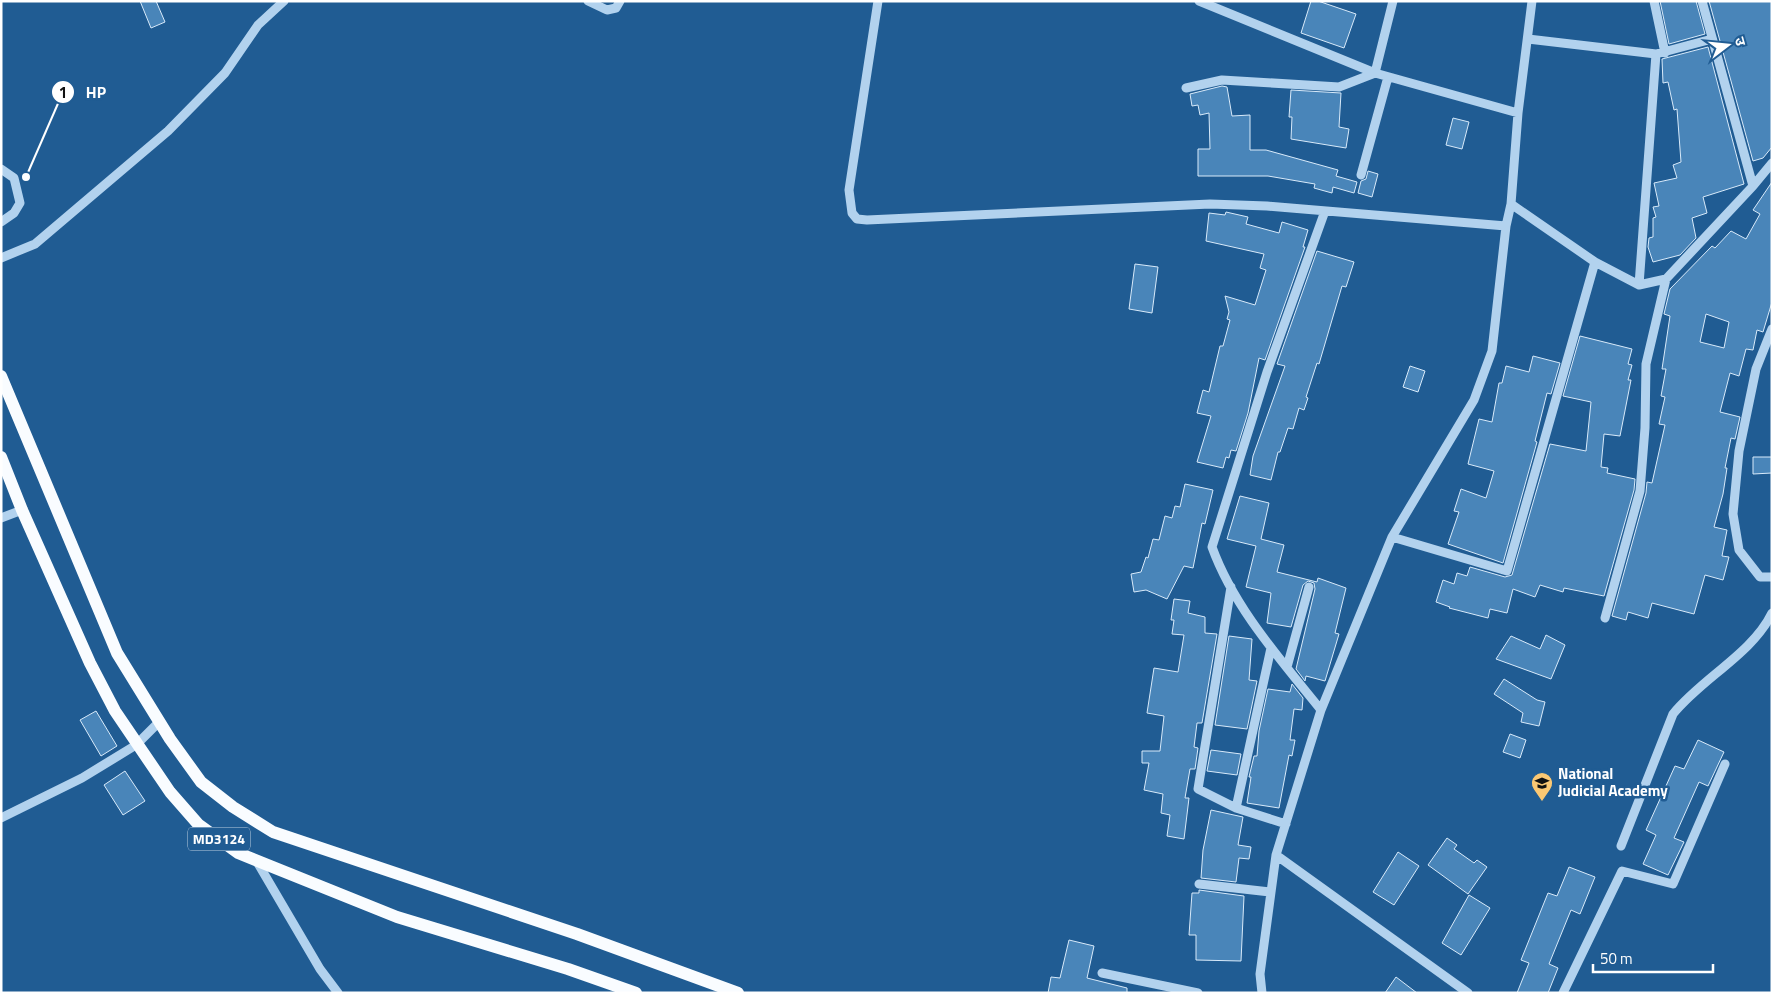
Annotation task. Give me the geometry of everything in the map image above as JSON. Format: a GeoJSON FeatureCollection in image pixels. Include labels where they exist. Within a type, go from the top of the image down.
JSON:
{"type":"FeatureCollection","features":[{"type":"Feature","properties":{"kind":"main road","name":"MD3124"},"geometry":{"type":"LineString","coordinates":[[1,376],[117,654],[159,722],[201,782],[233,807],[273,832],[577,934],[738,993]]}},
{"type":"Feature","properties":{"kind":"main road","name":"MD3124"},"geometry":{"type":"LineString","coordinates":[[1,457],[22,510],[90,663],[115,711],[170,792],[198,824],[238,853],[397,917],[568,969],[636,993]]}},
{"type":"Feature","properties":{"kind":"street"},"geometry":{"type":"LineString","coordinates":[[1,258],[35,244],[168,131],[225,73],[258,25],[284,1]]}},
{"type":"Feature","properties":{"kind":"street"},"geometry":{"type":"LineString","coordinates":[[588,1],[607,10],[616,8],[620,1]]}},
{"type":"Feature","properties":{"kind":"street"},"geometry":{"type":"LineString","coordinates":[[878,1],[849,190],[852,213],[857,219],[1210,204],[1266,206],[1506,226]]}},
{"type":"Feature","properties":{"kind":"street"},"geometry":{"type":"LineString","coordinates":[[1199,1],[1388,77],[1518,113]]}},
{"type":"Feature","properties":{"kind":"street"},"geometry":{"type":"LineString","coordinates":[[1375,72],[1393,1]]}},
{"type":"Feature","properties":{"kind":"street"},"geometry":{"type":"LineString","coordinates":[[1262,993],[1260,974],[1276,855],[1321,710],[1392,537],[1474,400],[1492,351],[1506,226],[1511,204],[1518,113],[1532,1]]}},
{"type":"Feature","properties":{"kind":"street"},"geometry":{"type":"LineString","coordinates":[[1639,285],[1660,53],[1654,1]]}},
{"type":"Feature","properties":{"kind":"street"},"geometry":{"type":"LineString","coordinates":[[1702,1],[1754,186]]}},
{"type":"Feature","properties":{"kind":"street"},"geometry":{"type":"LineString","coordinates":[[1528,39],[1660,53],[1712,39]]}},
{"type":"Feature","properties":{"kind":"street"},"geometry":{"type":"LineString","coordinates":[[1186,88],[1222,80],[1339,87],[1375,72]]}},
{"type":"Feature","properties":{"kind":"street"},"geometry":{"type":"LineString","coordinates":[[1361,175],[1388,77]]}},
{"type":"Feature","properties":{"kind":"street"},"geometry":{"type":"LineString","coordinates":[[1605,618],[1640,491],[1646,364],[1666,279],[1754,186],[1772,163]]}},
{"type":"Feature","properties":{"kind":"street"},"geometry":{"type":"LineString","coordinates":[[1,169],[14,178],[20,203],[14,213],[1,222]]}},
{"type":"Feature","properties":{"kind":"street"},"geometry":{"type":"LineString","coordinates":[[1511,204],[1595,262],[1639,285],[1666,279]]}},
{"type":"Feature","properties":{"kind":"street"},"geometry":{"type":"LineString","coordinates":[[1321,710],[1271,648],[1220,569],[1212,547],[1267,372],[1325,211]]}},
{"type":"Feature","properties":{"kind":"street"},"geometry":{"type":"LineString","coordinates":[[1392,537],[1507,571],[1595,262]]}},
{"type":"Feature","properties":{"kind":"street"},"geometry":{"type":"LineString","coordinates":[[1772,329],[1756,369],[1738,450],[1733,514],[1739,550],[1760,577],[1772,577]]}},
{"type":"Feature","properties":{"kind":"street"},"geometry":{"type":"LineString","coordinates":[[1,518],[22,510]]}},
{"type":"Feature","properties":{"kind":"street"},"geometry":{"type":"LineString","coordinates":[[1231,587],[1198,789],[1236,808],[1286,824]]}},
{"type":"Feature","properties":{"kind":"street"},"geometry":{"type":"LineString","coordinates":[[1287,667],[1309,587]]}},
{"type":"Feature","properties":{"kind":"street"},"geometry":{"type":"LineString","coordinates":[[1621,846],[1673,714],[1685,700],[1754,639],[1772,613]]}},
{"type":"Feature","properties":{"kind":"street"},"geometry":{"type":"LineString","coordinates":[[1236,808],[1271,648]]}},
{"type":"Feature","properties":{"kind":"street"},"geometry":{"type":"LineString","coordinates":[[1,818],[82,778],[136,744],[159,722]]}},
{"type":"Feature","properties":{"kind":"street"},"geometry":{"type":"LineString","coordinates":[[1562,993],[1622,871],[1672,884],[1726,764]]}},
{"type":"Feature","properties":{"kind":"street"},"geometry":{"type":"LineString","coordinates":[[1276,855],[1468,993]]}},
{"type":"Feature","properties":{"kind":"street"},"geometry":{"type":"LineString","coordinates":[[256,860],[320,969],[338,993]]}},
{"type":"Feature","properties":{"kind":"street"},"geometry":{"type":"LineString","coordinates":[[1198,884],[1270,892]]}},
{"type":"Feature","properties":{"kind":"street"},"geometry":{"type":"LineString","coordinates":[[1102,973],[1198,993]]}},
{"type":"Feature","properties":{"kind":"building"},"geometry":{"type":"Polygon","coordinates":[[[140,1],[156,1],[165,22],[151,28],[140,1]]]}},
{"type":"Feature","properties":{"kind":"building"},"geometry":{"type":"Polygon","coordinates":[[[1311,1],[1318,1],[1356,14],[1344,48],[1301,33],[1311,1]]]}},
{"type":"Feature","properties":{"kind":"building"},"geometry":{"type":"Polygon","coordinates":[[[1660,1],[1696,1],[1705,34],[1669,44],[1660,1]]]}},
{"type":"Feature","properties":{"kind":"building"},"geometry":{"type":"Polygon","coordinates":[[[1709,1],[1772,1],[1772,147],[1763,158],[1753,161],[1709,1]]]}},
{"type":"Feature","properties":{"kind":"building"},"geometry":{"type":"Polygon","coordinates":[[[1708,47],[1744,184],[1703,197],[1707,213],[1692,218],[1696,238],[1680,255],[1653,262],[1648,247],[1649,238],[1653,237],[1653,218],[1656,217],[1653,207],[1659,206],[1654,183],[1677,178],[1673,165],[1681,162],[1677,109],[1674,110],[1668,82],[1663,83],[1662,59],[1708,47]]]}},
{"type":"Feature","properties":{"kind":"building"},"geometry":{"type":"Polygon","coordinates":[[[1222,86],[1227,87],[1232,116],[1250,115],[1250,150],[1266,150],[1338,170],[1336,176],[1357,182],[1354,193],[1333,187],[1332,193],[1314,188],[1315,184],[1268,176],[1198,176],[1198,149],[1210,149],[1209,113],[1200,115],[1198,105],[1192,106],[1190,94],[1222,86]]]}},
{"type":"Feature","properties":{"kind":"building"},"geometry":{"type":"Polygon","coordinates":[[[1291,90],[1341,93],[1339,127],[1349,129],[1346,148],[1291,139],[1292,117],[1289,117],[1291,90]]]}},
{"type":"Feature","properties":{"kind":"building"},"geometry":{"type":"Polygon","coordinates":[[[1453,118],[1469,122],[1462,149],[1446,145],[1453,118]]]}},
{"type":"Feature","properties":{"kind":"building"},"geometry":{"type":"Polygon","coordinates":[[[1368,171],[1378,174],[1372,197],[1358,193],[1361,181],[1366,179],[1368,171]]]}},
{"type":"Feature","properties":{"kind":"building"},"geometry":{"type":"Polygon","coordinates":[[[1772,182],[1772,302],[1763,332],[1757,330],[1753,350],[1746,349],[1739,376],[1730,373],[1720,412],[1740,417],[1735,439],[1731,438],[1725,468],[1727,468],[1723,494],[1714,527],[1727,530],[1722,556],[1729,557],[1723,580],[1705,575],[1694,614],[1652,603],[1648,618],[1628,612],[1626,620],[1612,616],[1646,493],[1647,482],[1652,483],[1665,425],[1659,424],[1665,397],[1661,396],[1666,369],[1662,369],[1670,316],[1664,314],[1670,289],[1712,246],[1715,248],[1731,231],[1746,239],[1760,214],[1753,210],[1772,182]],[[1706,314],[1700,342],[1724,348],[1729,322],[1706,314]]]}},
{"type":"Feature","properties":{"kind":"building"},"geometry":{"type":"Polygon","coordinates":[[[1226,212],[1248,217],[1246,224],[1279,233],[1282,222],[1308,230],[1303,247],[1305,247],[1265,360],[1259,358],[1248,413],[1236,451],[1231,450],[1229,458],[1226,457],[1223,468],[1197,462],[1211,416],[1197,413],[1203,390],[1209,392],[1220,346],[1223,346],[1230,320],[1227,319],[1229,312],[1225,296],[1255,305],[1266,270],[1260,268],[1264,254],[1206,241],[1209,213],[1225,215],[1226,212]]]}},
{"type":"Feature","properties":{"kind":"building"},"geometry":{"type":"Polygon","coordinates":[[[1317,251],[1354,262],[1346,287],[1342,286],[1319,364],[1317,363],[1306,397],[1308,398],[1304,410],[1299,408],[1293,429],[1288,428],[1280,452],[1278,452],[1271,480],[1250,475],[1253,456],[1285,366],[1277,364],[1317,251]]]}},
{"type":"Feature","properties":{"kind":"building"},"geometry":{"type":"Polygon","coordinates":[[[1135,264],[1158,267],[1152,313],[1129,309],[1135,264]]]}},
{"type":"Feature","properties":{"kind":"building"},"geometry":{"type":"Polygon","coordinates":[[[1580,336],[1632,349],[1628,364],[1632,365],[1628,380],[1631,380],[1620,436],[1604,434],[1601,467],[1608,468],[1607,473],[1635,479],[1634,490],[1604,596],[1564,588],[1563,592],[1540,585],[1535,597],[1513,589],[1507,613],[1490,609],[1488,618],[1449,608],[1436,602],[1443,580],[1454,584],[1457,573],[1467,576],[1470,567],[1505,577],[1512,575],[1550,444],[1586,451],[1591,402],[1563,396],[1580,336]]]}},
{"type":"Feature","properties":{"kind":"building"},"geometry":{"type":"Polygon","coordinates":[[[1533,356],[1560,363],[1551,394],[1547,393],[1535,441],[1537,442],[1503,563],[1448,544],[1459,512],[1454,511],[1461,489],[1486,498],[1494,471],[1468,464],[1479,419],[1492,422],[1499,383],[1502,383],[1506,366],[1529,372],[1533,356]]]}},
{"type":"Feature","properties":{"kind":"building"},"geometry":{"type":"Polygon","coordinates":[[[1410,366],[1425,371],[1418,392],[1403,387],[1410,366]]]}},
{"type":"Feature","properties":{"kind":"building"},"geometry":{"type":"Polygon","coordinates":[[[1753,457],[1772,457],[1772,473],[1753,474],[1753,457]]]}},
{"type":"Feature","properties":{"kind":"building"},"geometry":{"type":"Polygon","coordinates":[[[1185,484],[1213,490],[1205,524],[1202,523],[1193,568],[1184,566],[1167,599],[1146,590],[1134,592],[1131,574],[1141,572],[1146,557],[1148,558],[1153,539],[1159,540],[1165,516],[1172,518],[1175,506],[1180,507],[1185,484]]]}},
{"type":"Feature","properties":{"kind":"building"},"geometry":{"type":"Polygon","coordinates":[[[1240,496],[1269,503],[1261,539],[1284,545],[1277,572],[1317,582],[1318,578],[1346,588],[1335,633],[1339,634],[1325,681],[1306,676],[1305,681],[1296,669],[1315,589],[1314,583],[1308,581],[1303,585],[1291,627],[1267,623],[1271,593],[1246,587],[1256,546],[1227,539],[1240,496]]]}},
{"type":"Feature","properties":{"kind":"building"},"geometry":{"type":"Polygon","coordinates":[[[1174,599],[1190,601],[1188,613],[1205,617],[1205,633],[1217,634],[1202,723],[1197,723],[1194,747],[1198,748],[1195,769],[1190,769],[1185,798],[1189,798],[1184,839],[1167,836],[1170,815],[1161,813],[1163,794],[1144,790],[1149,763],[1142,763],[1142,751],[1160,751],[1164,716],[1147,713],[1154,668],[1178,672],[1184,635],[1172,634],[1174,620],[1171,620],[1174,599]]]}},
{"type":"Feature","properties":{"kind":"building"},"geometry":{"type":"Polygon","coordinates":[[[1546,635],[1565,645],[1551,679],[1496,659],[1511,636],[1540,649],[1546,635]]]}},
{"type":"Feature","properties":{"kind":"building"},"geometry":{"type":"Polygon","coordinates":[[[1229,636],[1252,639],[1249,680],[1257,681],[1247,729],[1215,725],[1229,636]]]}},
{"type":"Feature","properties":{"kind":"building"},"geometry":{"type":"Polygon","coordinates":[[[1504,679],[1537,700],[1545,702],[1539,726],[1521,722],[1523,713],[1494,694],[1504,679]]]}},
{"type":"Feature","properties":{"kind":"building"},"geometry":{"type":"Polygon","coordinates":[[[1292,684],[1303,698],[1302,710],[1294,709],[1290,740],[1295,740],[1292,756],[1289,755],[1279,808],[1247,803],[1251,777],[1249,777],[1254,756],[1257,756],[1259,731],[1268,689],[1290,692],[1292,684]]]}},
{"type":"Feature","properties":{"kind":"building"},"geometry":{"type":"Polygon","coordinates":[[[96,711],[117,746],[101,756],[80,720],[96,711]]]}},
{"type":"Feature","properties":{"kind":"building"},"geometry":{"type":"Polygon","coordinates":[[[1510,734],[1526,740],[1520,758],[1503,752],[1510,734]]]}},
{"type":"Feature","properties":{"kind":"building"},"geometry":{"type":"Polygon","coordinates":[[[1698,740],[1724,752],[1708,786],[1699,782],[1674,838],[1684,842],[1668,875],[1643,864],[1656,835],[1646,830],[1675,766],[1684,769],[1698,740]]]}},
{"type":"Feature","properties":{"kind":"building"},"geometry":{"type":"Polygon","coordinates":[[[1211,750],[1241,754],[1237,775],[1207,771],[1211,750]]]}},
{"type":"Feature","properties":{"kind":"building"},"geometry":{"type":"Polygon","coordinates":[[[125,771],[145,801],[123,815],[104,785],[125,771]]]}},
{"type":"Feature","properties":{"kind":"building"},"geometry":{"type":"Polygon","coordinates":[[[1211,810],[1243,817],[1238,845],[1251,847],[1249,859],[1239,858],[1236,882],[1201,878],[1203,850],[1211,810]]]}},
{"type":"Feature","properties":{"kind":"building"},"geometry":{"type":"Polygon","coordinates":[[[1447,838],[1457,845],[1454,849],[1474,863],[1477,860],[1487,867],[1468,894],[1428,865],[1447,838]]]}},
{"type":"Feature","properties":{"kind":"building"},"geometry":{"type":"Polygon","coordinates":[[[1398,852],[1419,866],[1394,905],[1373,892],[1398,852]]]}},
{"type":"Feature","properties":{"kind":"building"},"geometry":{"type":"Polygon","coordinates":[[[1569,867],[1595,877],[1580,914],[1571,910],[1549,964],[1558,968],[1548,993],[1517,993],[1529,963],[1521,960],[1548,893],[1557,896],[1569,867]]]}},
{"type":"Feature","properties":{"kind":"building"},"geometry":{"type":"Polygon","coordinates":[[[1199,890],[1244,896],[1241,961],[1196,960],[1196,935],[1189,935],[1192,893],[1199,893],[1199,890]]]}},
{"type":"Feature","properties":{"kind":"building"},"geometry":{"type":"Polygon","coordinates":[[[1469,895],[1490,908],[1461,955],[1442,943],[1469,895]]]}},
{"type":"Feature","properties":{"kind":"building"},"geometry":{"type":"Polygon","coordinates":[[[1069,940],[1094,946],[1087,978],[1127,988],[1127,993],[1048,993],[1051,977],[1060,978],[1069,940]]]}},
{"type":"Feature","properties":{"kind":"building"},"geometry":{"type":"Polygon","coordinates":[[[1396,977],[1417,993],[1385,993],[1396,977]]]}},
{"type":"Feature","properties":{"kind":"place","name":"HP"},"geometry":{"type":"Point","coordinates":[26,177]}},
{"type":"Feature","properties":{"kind":"place","name":"National Judicial Academy"},"geometry":{"type":"Point","coordinates":[1542,802]}}]}
